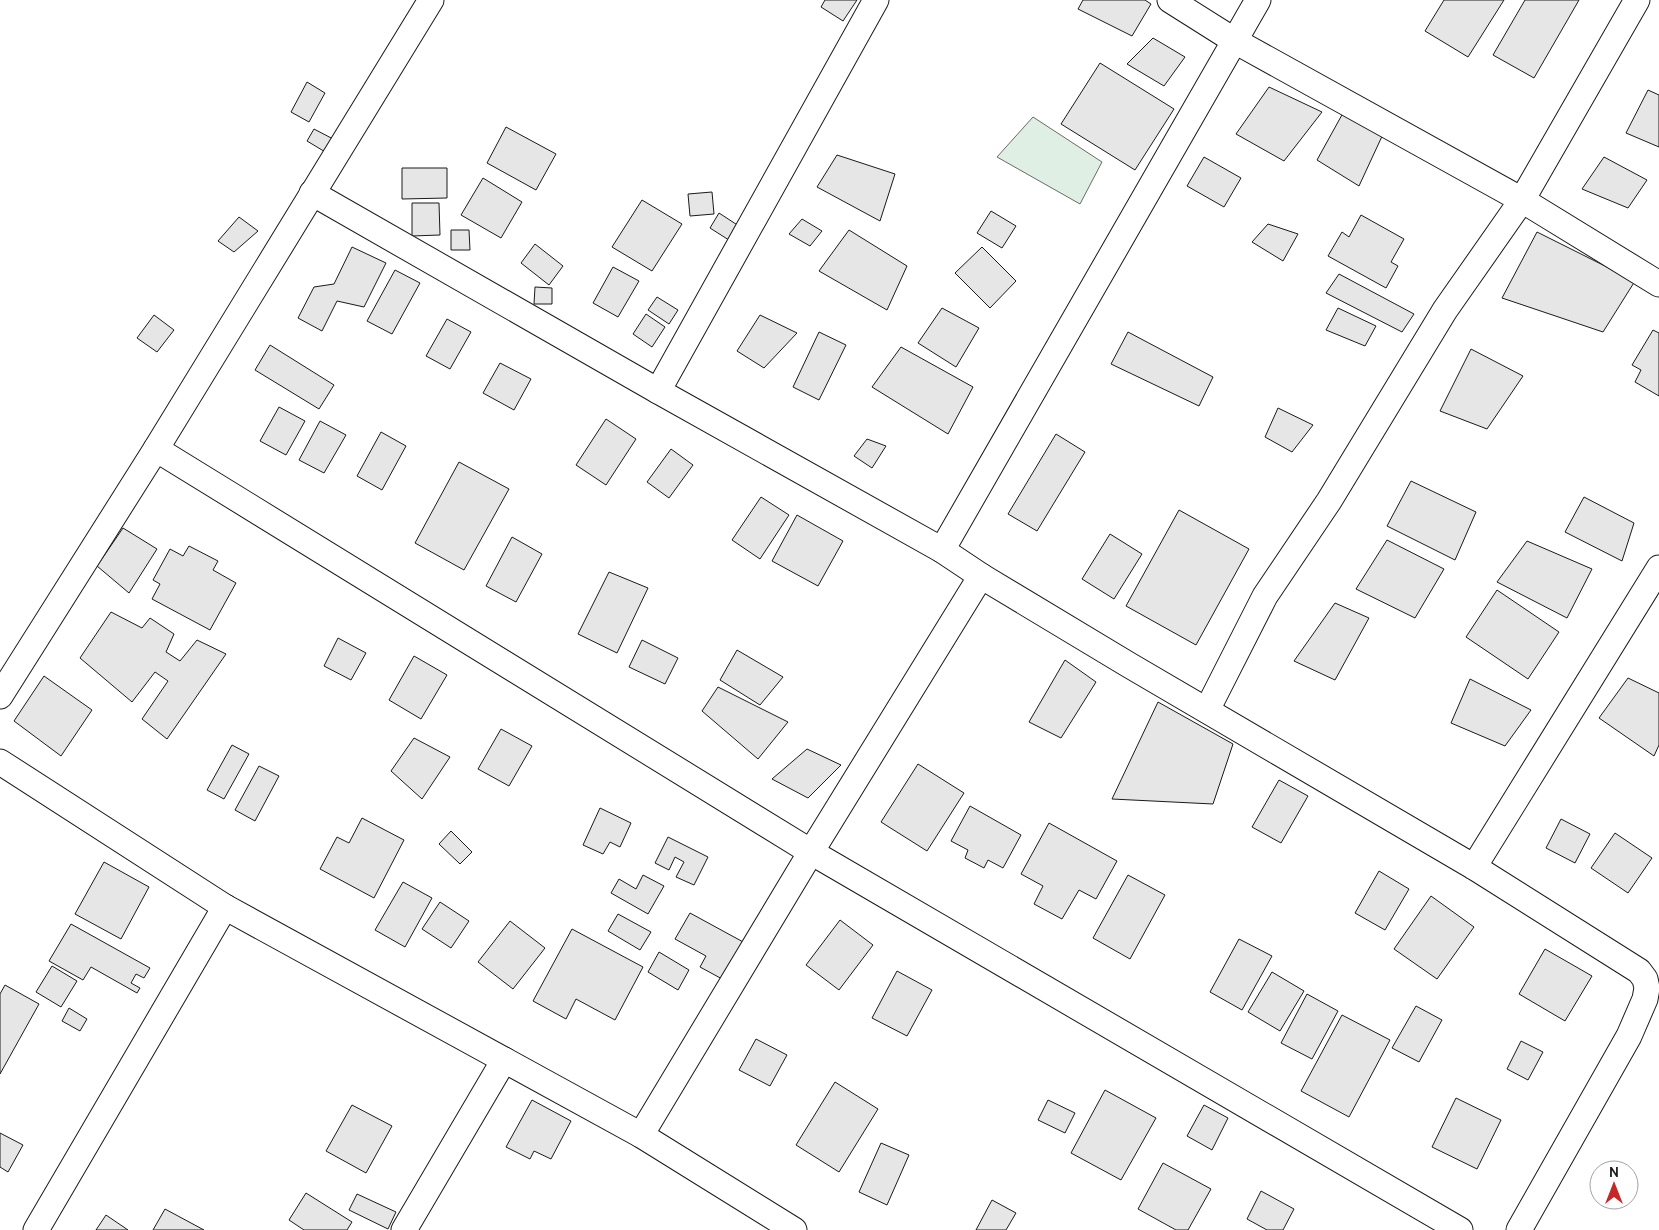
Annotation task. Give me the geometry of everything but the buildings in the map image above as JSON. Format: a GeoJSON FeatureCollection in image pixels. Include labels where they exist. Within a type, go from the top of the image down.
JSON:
{"type":"FeatureCollection","features":[{"type":"Feature","properties":{"kind":"street"},"geometry":{"type":"LineString","coordinates":[[0,696],[156,449],[432,0]]}},
{"type":"Feature","properties":{"kind":"street"},"geometry":{"type":"LineString","coordinates":[[658,391],[876,0]]}},
{"type":"Feature","properties":{"kind":"street"},"geometry":{"type":"LineString","coordinates":[[1170,0],[1235,40],[1522,200],[1659,284]]}},
{"type":"Feature","properties":{"kind":"street"},"geometry":{"type":"LineString","coordinates":[[942,550],[1258,0]]}},
{"type":"Feature","properties":{"kind":"street"},"geometry":{"type":"LineString","coordinates":[[1207,710],[1264,596],[1329,501],[1445,310],[1522,200],[1637,0]]}},
{"type":"Feature","properties":{"kind":"street"},"geometry":{"type":"LineString","coordinates":[[312,193],[658,391],[942,550],[981,576],[1474,867],[1639,971],[1645,979],[1647,988],[1645,999],[1629,1036],[1519,1230]]}},
{"type":"Feature","properties":{"kind":"street"},"geometry":{"type":"LineString","coordinates":[[156,449],[811,852],[1460,1230]]}},
{"type":"Feature","properties":{"kind":"street"},"geometry":{"type":"LineString","coordinates":[[1474,867],[1659,568]]}},
{"type":"Feature","properties":{"kind":"street"},"geometry":{"type":"LineString","coordinates":[[642,1135],[811,852],[981,576]]}},
{"type":"Feature","properties":{"kind":"street"},"geometry":{"type":"LineString","coordinates":[[0,762],[225,907],[642,1135],[785,1228]]}},
{"type":"Feature","properties":{"kind":"street"},"geometry":{"type":"LineString","coordinates":[[36,1230],[225,907]]}},
{"type":"Feature","properties":{"kind":"street"},"geometry":{"type":"LineString","coordinates":[[404,1230],[504,1060]]}},
{"type":"Feature","properties":{"kind":"green space"},"geometry":{"type":"Polygon","coordinates":[[[1033,117],[1102,162],[1080,204],[997,157],[1033,117]]]}}]}
